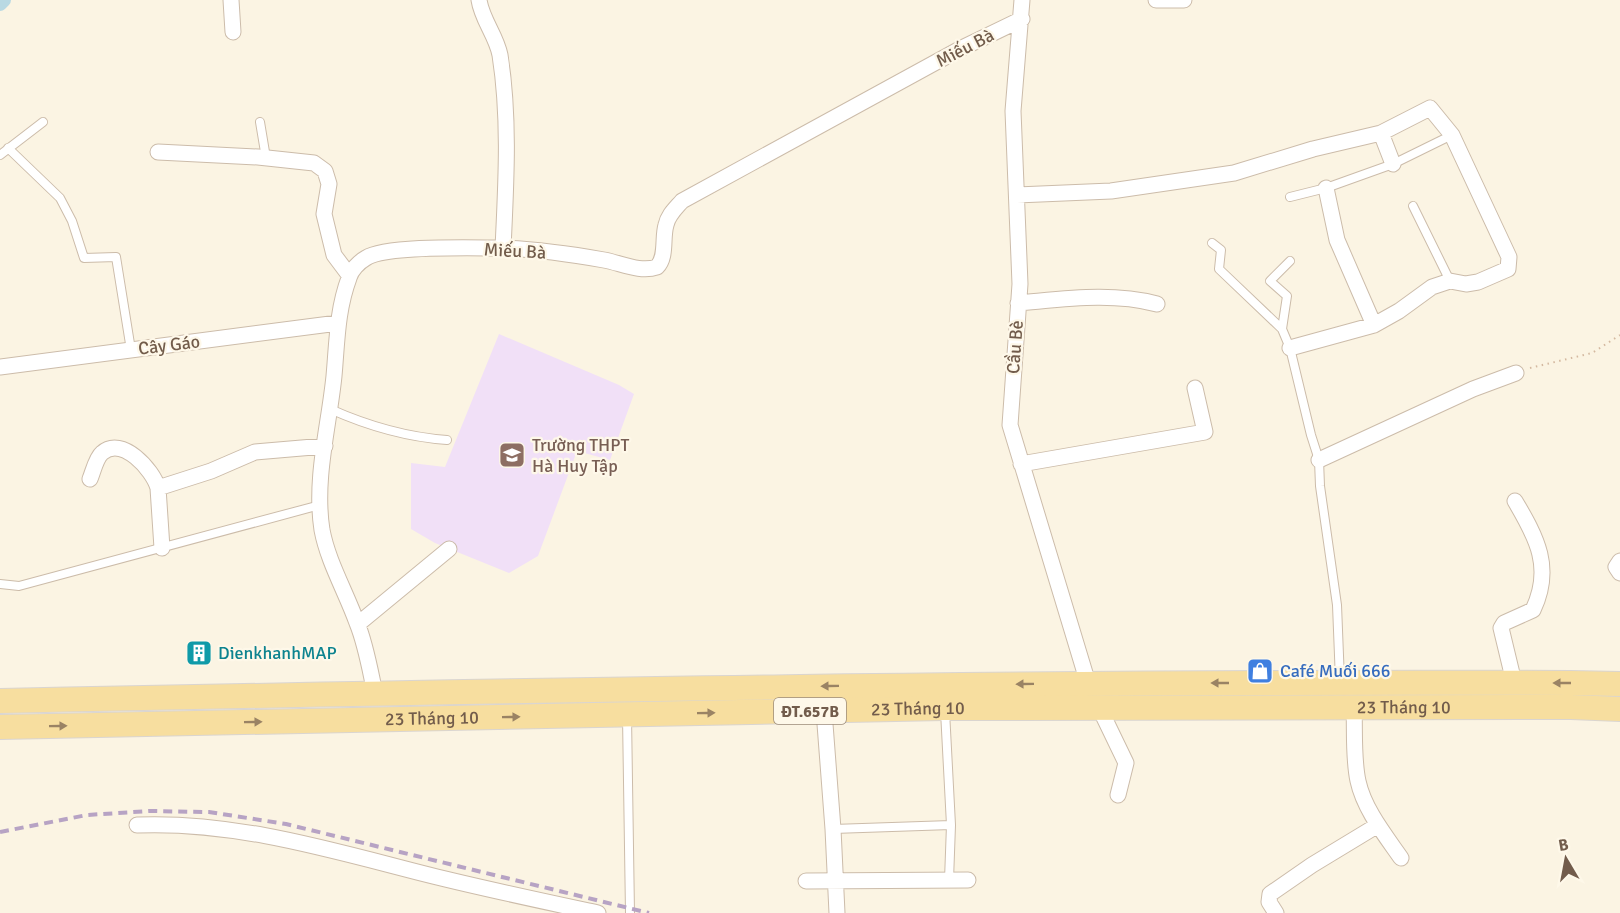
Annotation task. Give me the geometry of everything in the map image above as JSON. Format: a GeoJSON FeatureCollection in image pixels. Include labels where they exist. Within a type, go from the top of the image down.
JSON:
{"type":"FeatureCollection","features":[{"type":"Feature","properties":{"kind":"main road","name":"23 Tháng 10"},"geometry":{"type":"LineString","coordinates":[[0,701],[1088,683],[1514,682],[1620,684]]}},
{"type":"Feature","properties":{"kind":"main road"},"geometry":{"type":"LineString","coordinates":[[1088,683],[1099,707]]}},
{"type":"Feature","properties":{"kind":"main road"},"geometry":{"type":"LineString","coordinates":[[375,693],[377,720]]}},
{"type":"Feature","properties":{"kind":"main road","name":"23 Tháng 10"},"geometry":{"type":"LineString","coordinates":[[0,727],[945,708],[1571,707],[1620,709]]}},
{"type":"Feature","properties":{"kind":"street"},"geometry":{"type":"LineString","coordinates":[[231,0],[233,32]]}},
{"type":"Feature","properties":{"kind":"street"},"geometry":{"type":"LineString","coordinates":[[479,0],[483,17],[496,40],[504,90],[506,182],[502,248]]}},
{"type":"Feature","properties":{"kind":"street","name":"Cầu Bè"},"geometry":{"type":"LineString","coordinates":[[1022,0],[1013,111],[1020,284],[1010,425],[1088,683]]}},
{"type":"Feature","properties":{"kind":"street"},"geometry":{"type":"LineString","coordinates":[[1156,0],[1184,0]]}},
{"type":"Feature","properties":{"kind":"street","name":"Miếu Bà"},"geometry":{"type":"LineString","coordinates":[[349,275],[367,256],[399,250],[502,248],[607,260],[644,269],[657,267],[662,262],[665,225],[670,213],[682,201],[960,49],[1022,19]]}},
{"type":"Feature","properties":{"kind":"street"},"geometry":{"type":"LineString","coordinates":[[1017,195],[1111,191],[1225,175],[1313,149],[1381,133],[1430,108],[1452,135],[1509,257],[1508,269],[1478,282],[1466,284],[1450,281],[1432,287],[1399,311],[1374,325],[1290,348]]}},
{"type":"Feature","properties":{"kind":"street"},"geometry":{"type":"LineString","coordinates":[[1381,133],[1393,164]]}},
{"type":"Feature","properties":{"kind":"street"},"geometry":{"type":"LineString","coordinates":[[158,152],[314,163],[325,171],[329,184],[324,214],[334,255],[349,275],[338,323],[325,446],[320,505],[322,531],[334,568],[358,624],[375,693]]}},
{"type":"Feature","properties":{"kind":"street"},"geometry":{"type":"LineString","coordinates":[[1326,188],[1337,240],[1374,325]]}},
{"type":"Feature","properties":{"kind":"street"},"geometry":{"type":"LineString","coordinates":[[1018,303],[1091,296],[1133,297],[1157,304]]}},
{"type":"Feature","properties":{"kind":"street","name":"Cây Gáo"},"geometry":{"type":"LineString","coordinates":[[0,367],[338,323]]}},
{"type":"Feature","properties":{"kind":"street"},"geometry":{"type":"LineString","coordinates":[[1319,460],[1473,389],[1516,373]]}},
{"type":"Feature","properties":{"kind":"street"},"geometry":{"type":"LineString","coordinates":[[1021,464],[1205,432],[1195,388]]}},
{"type":"Feature","properties":{"kind":"street"},"geometry":{"type":"LineString","coordinates":[[158,488],[211,471],[255,452],[325,446]]}},
{"type":"Feature","properties":{"kind":"street"},"geometry":{"type":"LineString","coordinates":[[90,479],[101,454],[112,448],[119,448],[142,462],[155,477],[158,488],[162,549]]}},
{"type":"Feature","properties":{"kind":"street"},"geometry":{"type":"LineString","coordinates":[[1514,682],[1501,628],[1504,623],[1533,610],[1539,597],[1542,566],[1538,543],[1515,501]]}},
{"type":"Feature","properties":{"kind":"street"},"geometry":{"type":"LineString","coordinates":[[358,624],[449,549]]}},
{"type":"Feature","properties":{"kind":"street"},"geometry":{"type":"LineString","coordinates":[[1620,561],[1616,567],[1620,573]]}},
{"type":"Feature","properties":{"kind":"street"},"geometry":{"type":"LineString","coordinates":[[1099,707],[1126,763],[1118,795]]}},
{"type":"Feature","properties":{"kind":"street"},"geometry":{"type":"LineString","coordinates":[[1354,707],[1358,781],[1362,794],[1378,825],[1401,858]]}},
{"type":"Feature","properties":{"kind":"street"},"geometry":{"type":"LineString","coordinates":[[824,711],[837,913]]}},
{"type":"Feature","properties":{"kind":"street"},"geometry":{"type":"LineString","coordinates":[[137,825],[173,823],[273,837],[483,889],[598,913]]}},
{"type":"Feature","properties":{"kind":"street"},"geometry":{"type":"LineString","coordinates":[[1276,913],[1269,902],[1270,894],[1312,865],[1378,825]]}},
{"type":"Feature","properties":{"kind":"street"},"geometry":{"type":"LineString","coordinates":[[806,881],[968,880]]}},
{"type":"Feature","properties":{"kind":"lane"},"geometry":{"type":"LineString","coordinates":[[0,155],[43,122]]}},
{"type":"Feature","properties":{"kind":"lane"},"geometry":{"type":"LineString","coordinates":[[260,122],[266,158]]}},
{"type":"Feature","properties":{"kind":"lane"},"geometry":{"type":"LineString","coordinates":[[1290,197],[1326,188],[1393,164],[1452,135]]}},
{"type":"Feature","properties":{"kind":"lane"},"geometry":{"type":"LineString","coordinates":[[8,148],[60,198],[72,221],[84,258],[116,257],[131,350]]}},
{"type":"Feature","properties":{"kind":"lane"},"geometry":{"type":"LineString","coordinates":[[1413,206],[1450,281]]}},
{"type":"Feature","properties":{"kind":"lane"},"geometry":{"type":"LineString","coordinates":[[1212,243],[1221,250],[1219,269],[1282,329],[1290,348],[1319,460],[1320,486],[1337,605],[1340,682]]}},
{"type":"Feature","properties":{"kind":"lane"},"geometry":{"type":"LineString","coordinates":[[1282,329],[1287,297],[1270,281],[1290,261]]}},
{"type":"Feature","properties":{"kind":"lane"},"geometry":{"type":"LineString","coordinates":[[330,409],[381,429],[423,438],[447,440]]}},
{"type":"Feature","properties":{"kind":"lane"},"geometry":{"type":"LineString","coordinates":[[0,584],[19,586],[320,505]]}},
{"type":"Feature","properties":{"kind":"lane"},"geometry":{"type":"LineString","coordinates":[[945,708],[951,825],[949,880]]}},
{"type":"Feature","properties":{"kind":"lane"},"geometry":{"type":"LineString","coordinates":[[627,715],[630,913]]}},
{"type":"Feature","properties":{"kind":"lane"},"geometry":{"type":"LineString","coordinates":[[833,830],[951,825]]}},
{"type":"Feature","properties":{"kind":"path"},"geometry":{"type":"LineString","coordinates":[[1516,373],[1592,353],[1620,335]]}},
{"type":"Feature","properties":{"kind":"shaded area","name":"Trường THPT Hà Huy Tập"},"geometry":{"type":"Polygon","coordinates":[[[499,334],[619,385],[634,394],[610,460],[577,451],[538,556],[509,573],[435,543],[411,529],[411,463],[445,467],[499,334]]]}},
{"type":"Feature","properties":{"kind":"waterway"},"geometry":{"type":"LineString","coordinates":[[0,4],[4,0]]}},
{"type":"Feature","properties":{"kind":"railway"},"geometry":{"type":"LineString","coordinates":[[0,832],[87,815],[150,811],[209,812],[286,824],[649,913]]}},
{"type":"Feature","properties":{"kind":"place","name":"Trường THPT Hà Huy Tập"},"geometry":{"type":"Point","coordinates":[512,455]}},
{"type":"Feature","properties":{"kind":"place","name":"DienkhanhMAP"},"geometry":{"type":"Point","coordinates":[199,653]}},
{"type":"Feature","properties":{"kind":"place","name":"Café Muối 666"},"geometry":{"type":"Point","coordinates":[1260,671]}}]}
